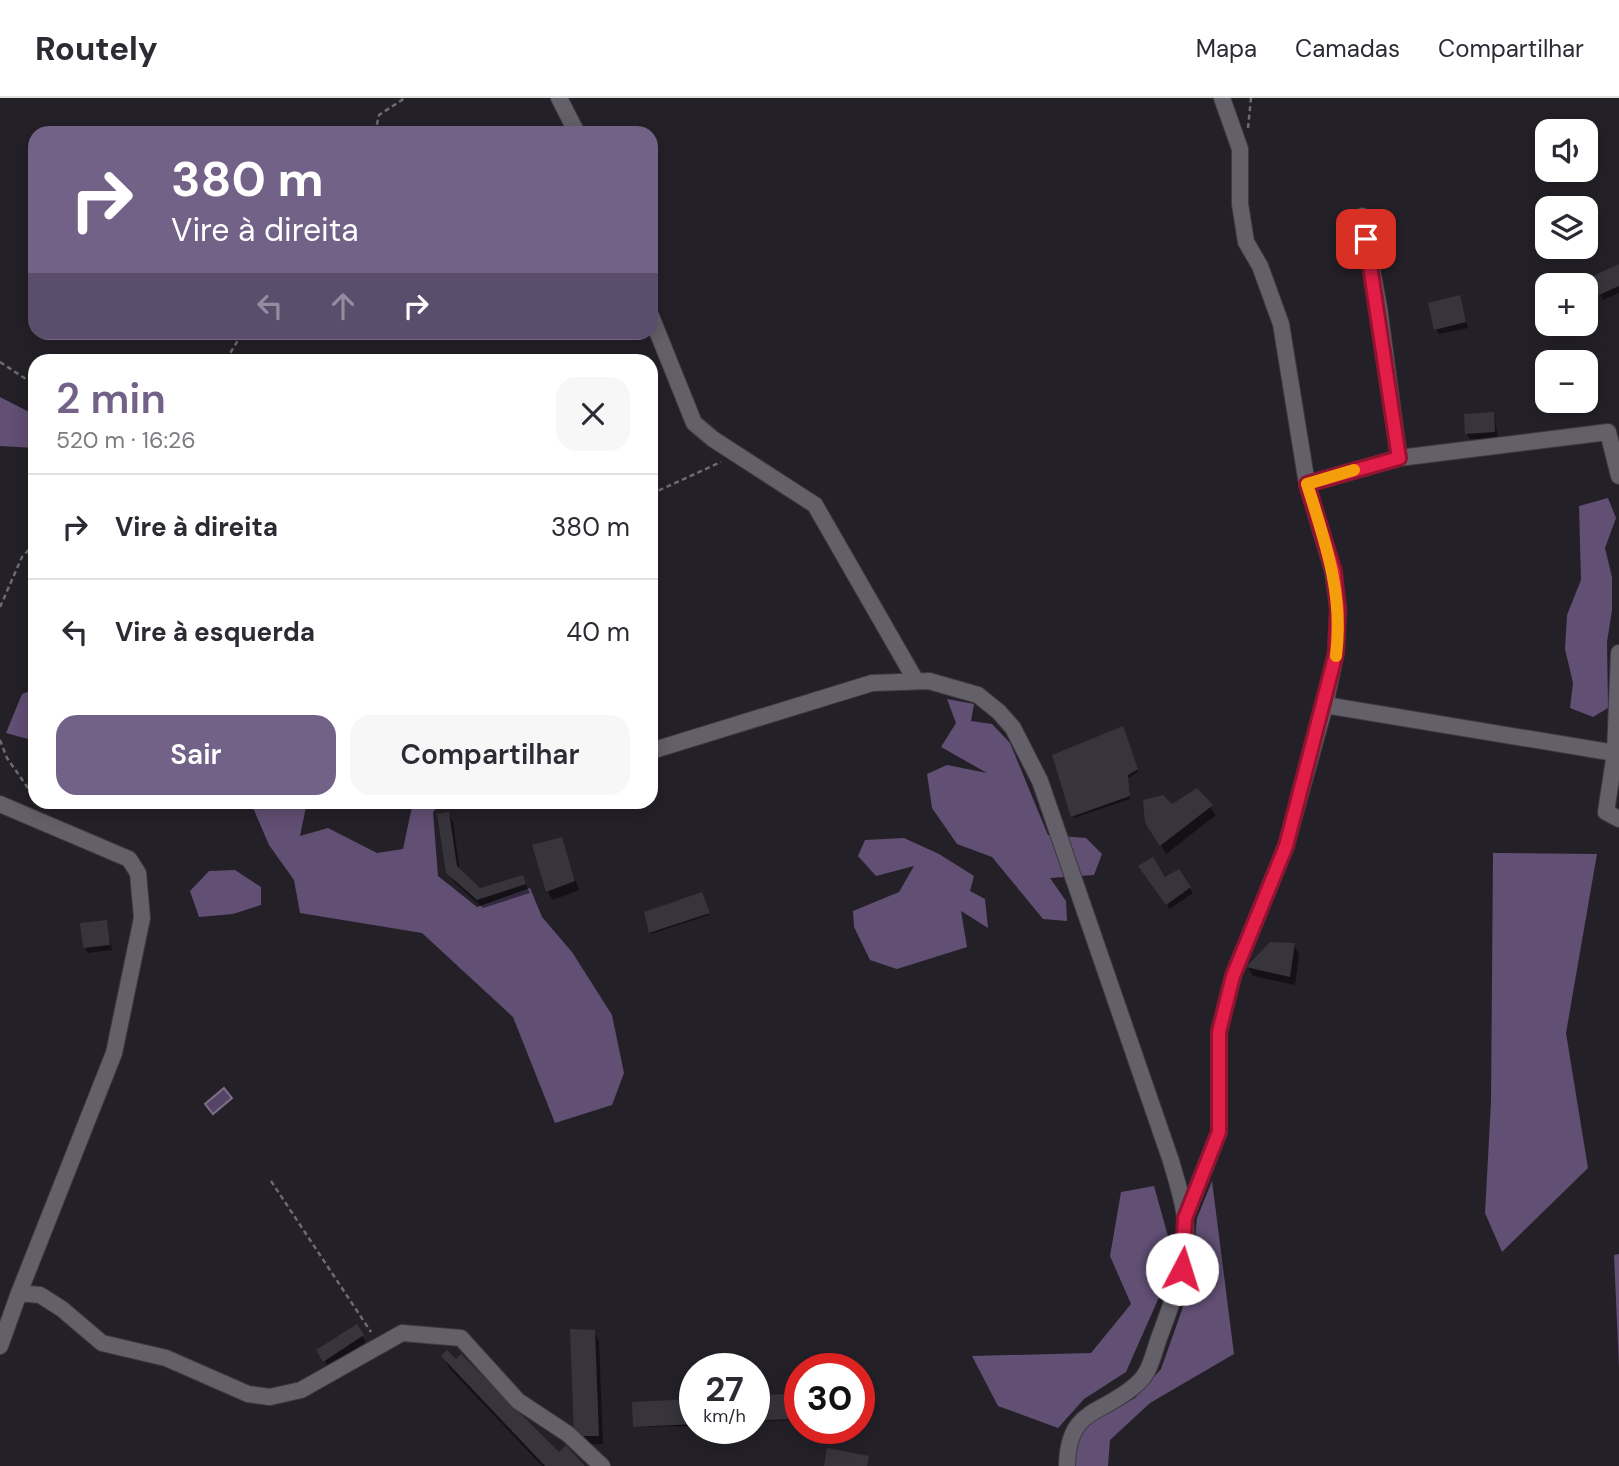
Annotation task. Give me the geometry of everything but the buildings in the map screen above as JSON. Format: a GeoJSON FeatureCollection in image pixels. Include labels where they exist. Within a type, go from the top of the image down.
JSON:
{"type":"FeatureCollection","features":[{"type":"Feature","properties":{"kind":"street"},"geometry":{"type":"LineString","coordinates":[[559,98],[573,126]]}},
{"type":"Feature","properties":{"kind":"street"},"geometry":{"type":"LineString","coordinates":[[1067,1466],[1068,1447],[1073,1430],[1091,1413],[1132,1388],[1146,1372],[1179,1285],[1185,1218],[1219,1132],[1219,1032],[1233,976],[1286,846],[1325,705],[1336,653],[1338,609],[1334,572],[1307,484],[1281,324],[1260,267],[1247,242],[1240,204],[1240,149],[1222,98]]}},
{"type":"Feature","properties":{"kind":"street"},"geometry":{"type":"LineString","coordinates":[[1362,216],[1399,458]]}},
{"type":"Feature","properties":{"kind":"street"},"geometry":{"type":"LineString","coordinates":[[658,333],[694,423],[736,454],[816,505],[916,681]]}},
{"type":"Feature","properties":{"kind":"street"},"geometry":{"type":"LineString","coordinates":[[1307,484],[1399,458],[1608,432],[1619,477]]}},
{"type":"Feature","properties":{"kind":"street"},"geometry":{"type":"LineString","coordinates":[[1619,653],[1615,753],[1606,812],[1619,819]]}},
{"type":"Feature","properties":{"kind":"street"},"geometry":{"type":"LineString","coordinates":[[658,749],[872,683],[916,681],[945,684],[978,695],[1013,728],[1040,781],[1171,1161],[1185,1218]]}},
{"type":"Feature","properties":{"kind":"street"},"geometry":{"type":"LineString","coordinates":[[1325,705],[1615,753]]}},
{"type":"Feature","properties":{"kind":"street"},"geometry":{"type":"LineString","coordinates":[[0,804],[129,859],[138,873],[142,918],[114,1053],[0,1346]]}},
{"type":"Feature","properties":{"kind":"street"},"geometry":{"type":"LineString","coordinates":[[19,1293],[40,1294],[102,1343],[166,1358],[248,1394],[270,1397],[301,1390],[402,1333],[461,1338],[518,1401],[568,1434],[602,1466]]}},
{"type":"Feature","properties":{"kind":"path"},"geometry":{"type":"LineString","coordinates":[[377,126],[379,115],[405,98]]}},
{"type":"Feature","properties":{"kind":"path"},"geometry":{"type":"LineString","coordinates":[[0,362],[28,380]]}},
{"type":"Feature","properties":{"kind":"path"},"geometry":{"type":"LineString","coordinates":[[658,491],[736,454]]}},
{"type":"Feature","properties":{"kind":"path"},"geometry":{"type":"LineString","coordinates":[[0,607],[22,557],[28,551]]}},
{"type":"Feature","properties":{"kind":"path"},"geometry":{"type":"LineString","coordinates":[[0,740],[7,758],[28,788]]}},
{"type":"Feature","properties":{"kind":"path"},"geometry":{"type":"LineString","coordinates":[[271,1181],[379,1344]]}},
{"type":"Feature","properties":{"kind":"shaded area"},"geometry":{"type":"Polygon","coordinates":[[[0,397],[28,411],[28,448],[0,446],[0,397]]]}},
{"type":"Feature","properties":{"kind":"shaded area"},"geometry":{"type":"Polygon","coordinates":[[[1608,498],[1616,518],[1605,548],[1612,577],[1612,610],[1607,642],[1608,708],[1593,717],[1570,708],[1573,683],[1565,649],[1567,615],[1581,580],[1579,506],[1608,498]]]}},
{"type":"Feature","properties":{"kind":"shaded area"},"geometry":{"type":"Polygon","coordinates":[[[28,692],[28,739],[6,733],[22,694],[28,692]]]}},
{"type":"Feature","properties":{"kind":"shaded area"},"geometry":{"type":"Polygon","coordinates":[[[947,699],[974,704],[971,721],[992,724],[1010,743],[1048,835],[1086,838],[1102,854],[1094,875],[1050,878],[1066,901],[1067,921],[1043,919],[992,857],[957,844],[932,808],[927,774],[947,765],[987,773],[941,747],[956,723],[947,699]]]}},
{"type":"Feature","properties":{"kind":"shaded area"},"geometry":{"type":"Polygon","coordinates":[[[252,809],[306,809],[300,836],[328,828],[377,853],[403,849],[412,809],[436,809],[433,812],[438,876],[477,907],[530,888],[542,917],[572,952],[612,1015],[624,1073],[612,1105],[555,1123],[513,1017],[422,933],[300,913],[294,880],[269,845],[252,809]]]}},
{"type":"Feature","properties":{"kind":"shaded area"},"geometry":{"type":"Polygon","coordinates":[[[904,838],[939,854],[974,876],[970,891],[985,899],[988,928],[961,911],[967,947],[897,969],[870,960],[854,927],[853,911],[899,892],[914,866],[876,876],[858,856],[865,840],[904,838]]]}},
{"type":"Feature","properties":{"kind":"shaded area"},"geometry":{"type":"Polygon","coordinates":[[[1493,853],[1597,854],[1566,1033],[1588,1168],[1502,1252],[1485,1213],[1491,1102],[1493,853]]]}},
{"type":"Feature","properties":{"kind":"shaded area"},"geometry":{"type":"Polygon","coordinates":[[[235,870],[261,887],[261,905],[233,914],[199,917],[190,891],[209,871],[235,870]]]}},
{"type":"Feature","properties":{"kind":"shaded area"},"geometry":{"type":"Polygon","coordinates":[[[224,1088],[232,1098],[213,1114],[205,1104],[224,1088]]]}},
{"type":"Feature","properties":{"kind":"shaded area"},"geometry":{"type":"Polygon","coordinates":[[[1212,1181],[1234,1354],[1150,1403],[1110,1440],[1108,1466],[1073,1466],[1075,1446],[1087,1425],[1135,1398],[1161,1369],[1190,1287],[1197,1218],[1212,1181]]]}},
{"type":"Feature","properties":{"kind":"shaded area"},"geometry":{"type":"Polygon","coordinates":[[[1154,1186],[1171,1247],[1163,1288],[1126,1372],[1084,1399],[1058,1428],[998,1406],[972,1356],[1091,1353],[1131,1304],[1110,1256],[1121,1192],[1154,1186]]]}},
{"type":"Feature","properties":{"kind":"shaded area"},"geometry":{"type":"Polygon","coordinates":[[[1619,1254],[1619,1367],[1614,1255],[1619,1254]]]}},
{"type":"Feature","properties":{"kind":"slow traffic"},"geometry":{"type":"LineString","coordinates":[[1336,656],[1338,609],[1334,572],[1307,484],[1354,470]]}},
{"type":"Feature","properties":{"kind":"route"},"geometry":{"type":"LineString","coordinates":[[1182,1269],[1185,1218],[1219,1132],[1219,1032],[1233,976],[1286,846],[1325,705],[1336,653],[1338,609],[1334,572],[1307,484],[1399,458],[1379,308],[1366,239]]}}]}
